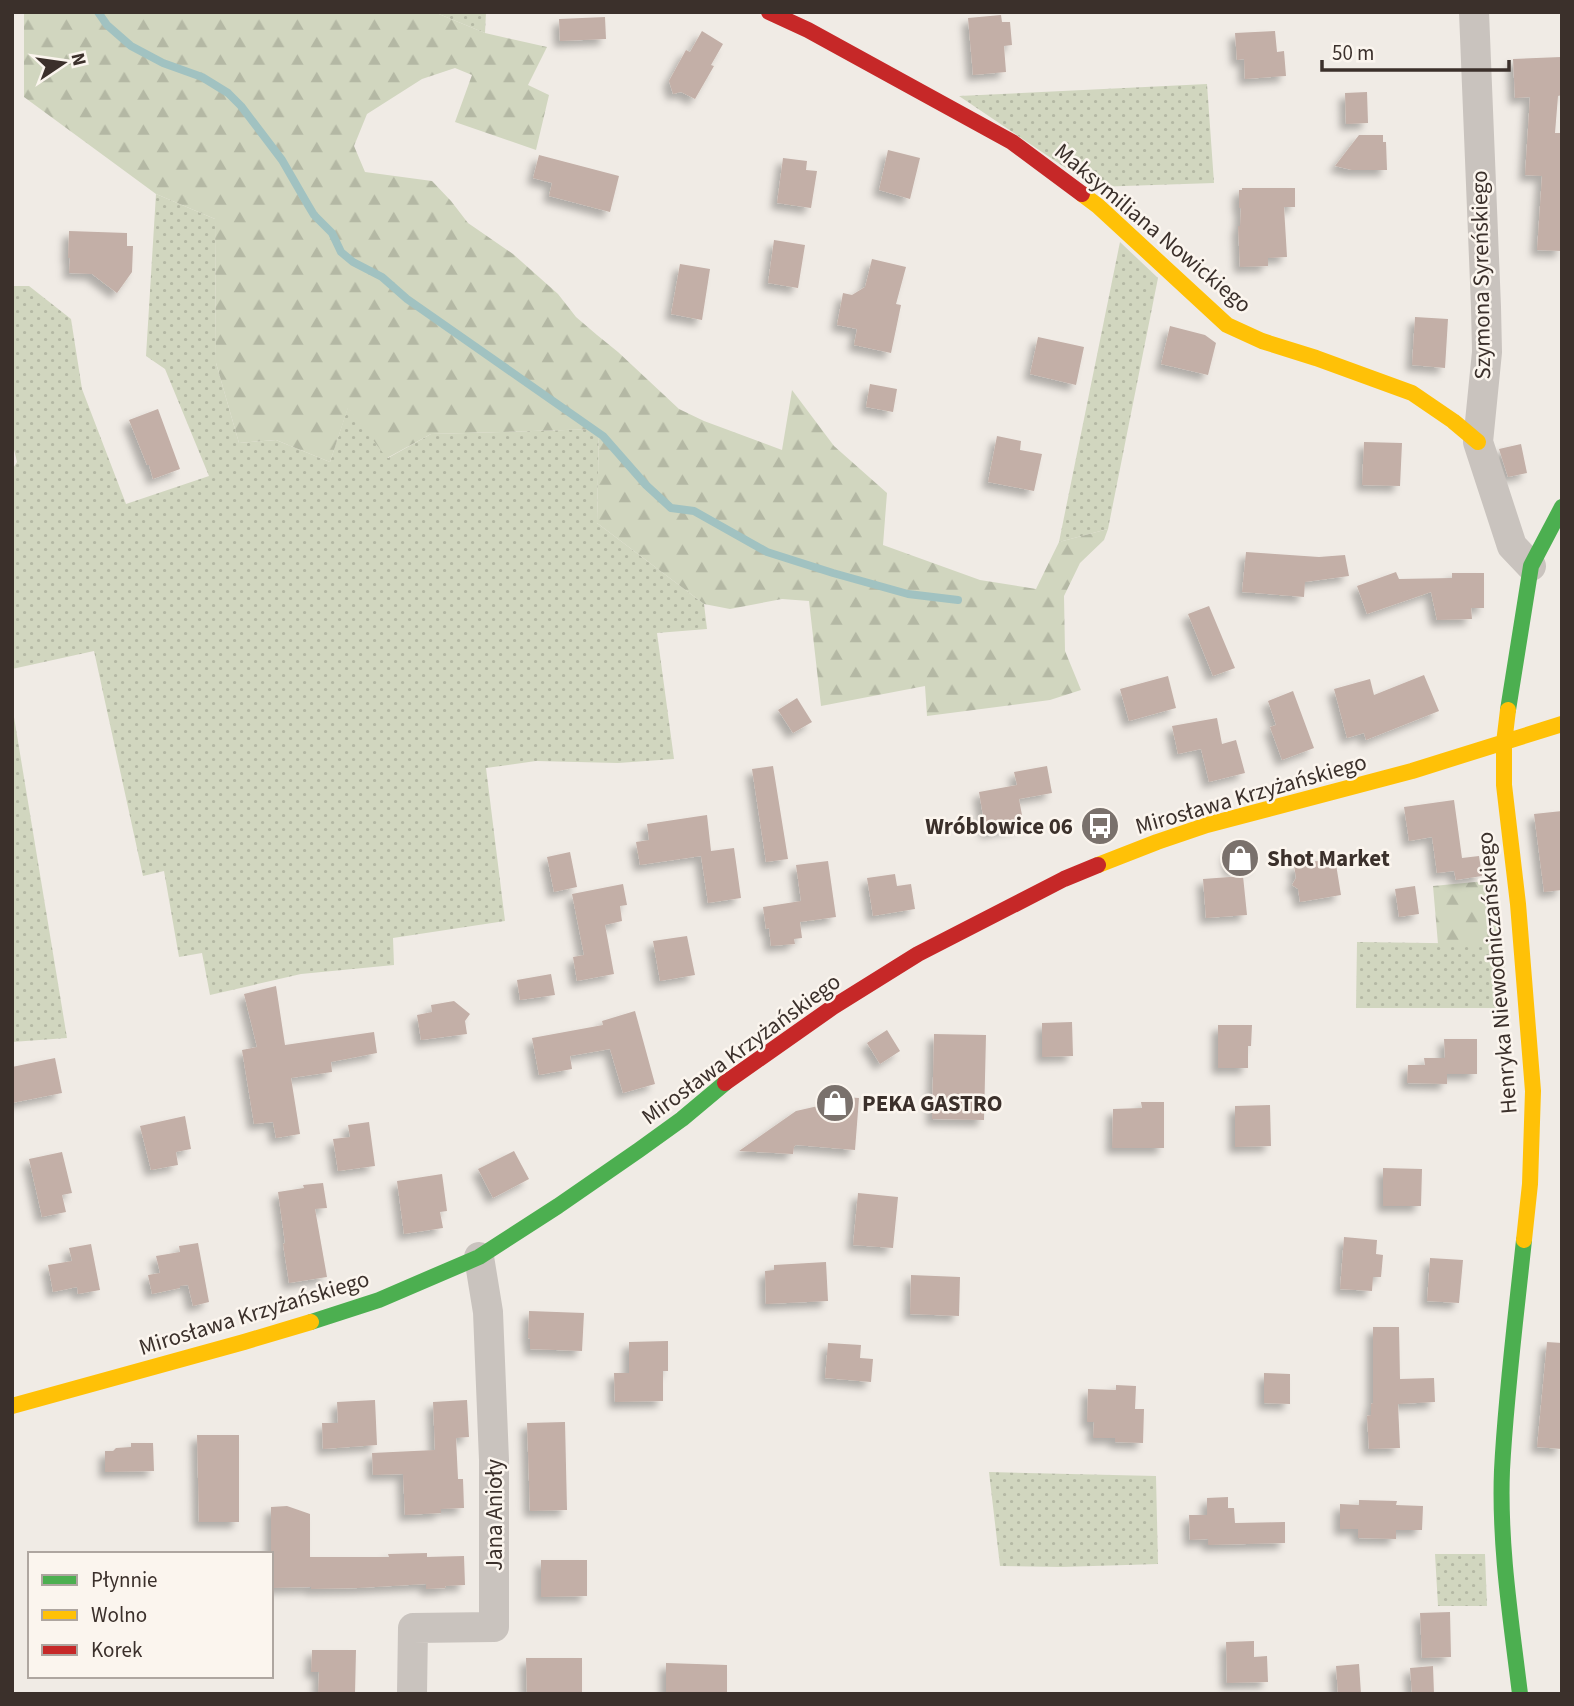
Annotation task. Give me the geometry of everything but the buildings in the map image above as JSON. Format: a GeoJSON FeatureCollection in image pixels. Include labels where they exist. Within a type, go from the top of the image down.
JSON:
{"type":"FeatureCollection","features":[{"type":"Feature","properties":{"kind":"street","name":"Maksymiliana Nowickiego"},"geometry":{"type":"LineString","coordinates":[[769,12],[808,30],[1012,142],[1098,206],[1227,325],[1262,341],[1412,393],[1478,442]]}},
{"type":"Feature","properties":{"kind":"street","name":"Szymona Syreńskiego"},"geometry":{"type":"LineString","coordinates":[[1474,12],[1487,319],[1487,352],[1478,442],[1512,546],[1531,566]]}},
{"type":"Feature","properties":{"kind":"street","name":"Henryka Niewodniczańskiego"},"geometry":{"type":"LineString","coordinates":[[1520,1694],[1503,1546],[1502,1471],[1531,1184],[1534,1097],[1518,904],[1504,785],[1504,743],[1531,566],[1562,507]]}},
{"type":"Feature","properties":{"kind":"street","name":"Mirosława Krzyżańskiego"},"geometry":{"type":"LineString","coordinates":[[12,1406],[244,1342],[379,1300],[479,1256],[639,1150],[724,1084],[833,1007],[918,954],[1064,880],[1207,825],[1412,771],[1562,724]]}},
{"type":"Feature","properties":{"kind":"street","name":"Jana Anioły"},"geometry":{"type":"LineString","coordinates":[[412,1694],[413,1628],[494,1627],[494,1460],[490,1353],[488,1312],[479,1256]]}},
{"type":"Feature","properties":{"kind":"green space"},"geometry":{"type":"Polygon","coordinates":[[[24,12],[434,12],[485,33],[547,47],[528,85],[549,95],[536,150],[455,122],[472,75],[455,68],[422,79],[367,114],[354,146],[365,172],[432,181],[468,223],[513,254],[558,294],[576,317],[679,409],[782,450],[792,390],[834,446],[887,493],[883,545],[980,580],[1036,589],[1059,542],[1108,529],[1104,540],[1080,563],[1064,596],[1065,651],[1081,690],[1050,700],[927,716],[925,686],[821,706],[809,601],[782,599],[730,609],[704,604],[597,523],[599,429],[431,434],[387,458],[348,408],[330,462],[276,440],[239,443],[216,363],[215,219],[156,194],[24,97],[24,12]]]}},
{"type":"Feature","properties":{"kind":"green space"},"geometry":{"type":"Polygon","coordinates":[[[434,12],[486,12],[485,33],[434,12]]]}},
{"type":"Feature","properties":{"kind":"green space"},"geometry":{"type":"Polygon","coordinates":[[[1207,84],[1214,183],[1094,187],[959,96],[1207,84]]]}},
{"type":"Feature","properties":{"kind":"green space"},"geometry":{"type":"Polygon","coordinates":[[[156,194],[215,219],[216,363],[239,443],[276,440],[330,462],[348,407],[388,458],[431,434],[599,429],[597,523],[704,604],[707,629],[657,633],[674,759],[618,763],[536,761],[486,768],[505,921],[393,938],[394,965],[301,974],[210,995],[202,953],[179,957],[164,871],[143,876],[94,651],[12,669],[12,470],[17,462],[12,441],[12,286],[29,286],[71,319],[82,389],[126,504],[209,476],[165,369],[146,356],[156,194]]]}},
{"type":"Feature","properties":{"kind":"green space"},"geometry":{"type":"Polygon","coordinates":[[[1120,242],[1158,278],[1108,529],[1059,542],[1120,242]]]}},
{"type":"Feature","properties":{"kind":"green space"},"geometry":{"type":"Polygon","coordinates":[[[12,705],[67,1038],[12,1042],[12,705]]]}},
{"type":"Feature","properties":{"kind":"green space"},"geometry":{"type":"Polygon","coordinates":[[[1496,880],[1503,944],[1438,944],[1433,886],[1496,880]]]}},
{"type":"Feature","properties":{"kind":"green space"},"geometry":{"type":"Polygon","coordinates":[[[1357,942],[1503,944],[1507,1008],[1356,1008],[1357,942]]]}},
{"type":"Feature","properties":{"kind":"green space"},"geometry":{"type":"Polygon","coordinates":[[[989,1472],[1156,1476],[1158,1564],[1000,1566],[989,1472]]]}},
{"type":"Feature","properties":{"kind":"green space"},"geometry":{"type":"Polygon","coordinates":[[[1435,1554],[1485,1554],[1487,1606],[1438,1606],[1435,1554]]]}},
{"type":"Feature","properties":{"kind":"waterway"},"geometry":{"type":"LineString","coordinates":[[98,12],[107,25],[131,46],[163,63],[202,77],[228,93],[282,160],[314,215],[332,233],[341,252],[353,262],[382,277],[407,299],[603,436],[646,485],[671,508],[694,511],[767,552],[908,594],[958,600]]}},
{"type":"Feature","properties":{"kind":"traffic: fast"},"geometry":{"type":"LineString","coordinates":[[1508,710],[1531,566],[1562,507]]}},
{"type":"Feature","properties":{"kind":"traffic: fast"},"geometry":{"type":"LineString","coordinates":[[311,1322],[379,1300],[479,1257],[639,1150],[725,1083]]}},
{"type":"Feature","properties":{"kind":"traffic: fast"},"geometry":{"type":"LineString","coordinates":[[1520,1694],[1506,1582],[1502,1470],[1524,1240]]}},
{"type":"Feature","properties":{"kind":"traffic: slow"},"geometry":{"type":"LineString","coordinates":[[1082,194],[1227,325],[1262,341],[1412,393],[1478,442]]}},
{"type":"Feature","properties":{"kind":"traffic: slow"},"geometry":{"type":"LineString","coordinates":[[1508,710],[1504,743],[1504,785],[1518,904],[1533,1091],[1530,1184],[1524,1240]]}},
{"type":"Feature","properties":{"kind":"traffic: slow"},"geometry":{"type":"LineString","coordinates":[[1098,865],[1207,825],[1412,771],[1562,724]]}},
{"type":"Feature","properties":{"kind":"traffic: slow"},"geometry":{"type":"LineString","coordinates":[[12,1406],[311,1322]]}},
{"type":"Feature","properties":{"kind":"traffic: jam"},"geometry":{"type":"LineString","coordinates":[[769,12],[808,30],[1012,142],[1082,194]]}},
{"type":"Feature","properties":{"kind":"traffic: jam"},"geometry":{"type":"LineString","coordinates":[[725,1083],[833,1007],[918,954],[1064,879],[1098,865]]}},
{"type":"Feature","properties":{"kind":"place","name":"Wróblowice 06"},"geometry":{"type":"Point","coordinates":[1100,826]}},
{"type":"Feature","properties":{"kind":"place","name":"Shot Market"},"geometry":{"type":"Point","coordinates":[1240,858]}},
{"type":"Feature","properties":{"kind":"place","name":"PEKA GASTRO"},"geometry":{"type":"Point","coordinates":[835,1103]}}]}
